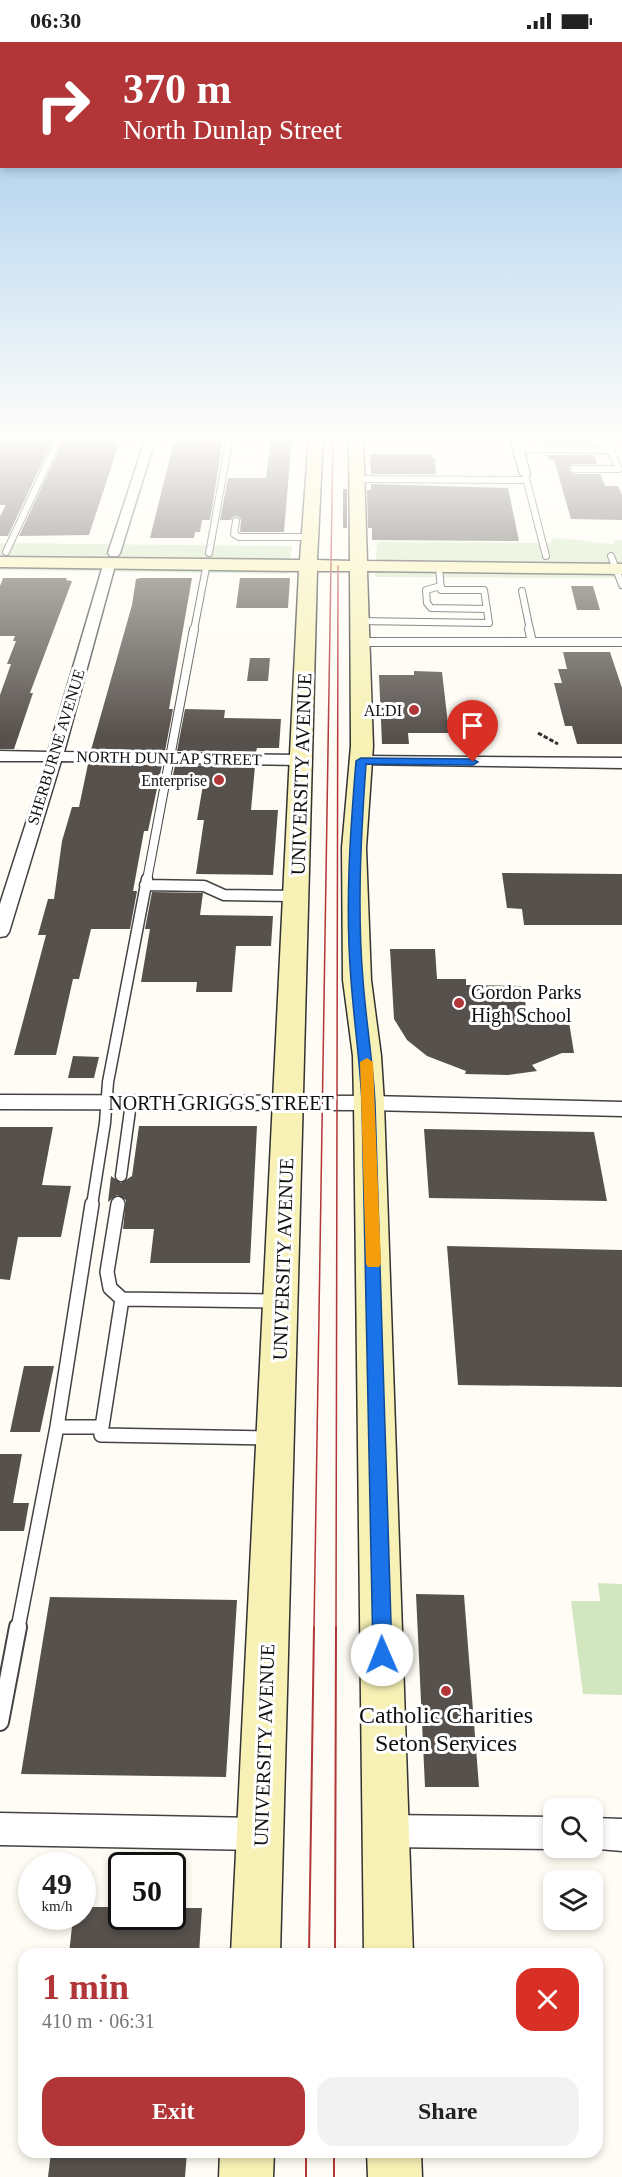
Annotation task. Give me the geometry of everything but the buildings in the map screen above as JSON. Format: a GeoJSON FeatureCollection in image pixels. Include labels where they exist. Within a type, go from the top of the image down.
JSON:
{"type":"FeatureCollection","features":[{"type":"Feature","properties":{"kind":"main road","name":"UNIVERSITY AVENUE"},"geometry":{"type":"LineString","coordinates":[[255,1948],[311,537]]}},
{"type":"Feature","properties":{"kind":"main road"},"geometry":{"type":"LineString","coordinates":[[358,537],[361,761],[354,848],[359,1005],[367,1056],[369,1103],[389,1948]]}},
{"type":"Feature","properties":{"kind":"main road"},"geometry":{"type":"LineString","coordinates":[[2,559],[208,558],[310,551],[358,560],[439,567],[619,567]]}},
{"type":"Feature","properties":{"kind":"main road"},"geometry":{"type":"LineString","coordinates":[[358,560],[546,556],[619,567]]}},
{"type":"Feature","properties":{"kind":"main road"},"geometry":{"type":"LineString","coordinates":[[246,2177],[247,2158]]}},
{"type":"Feature","properties":{"kind":"main road"},"geometry":{"type":"LineString","coordinates":[[394,2158],[395,2177]]}},
{"type":"Feature","properties":{"kind":"street","name":"SHERBURNE AVENUE"},"geometry":{"type":"LineString","coordinates":[[0,932],[55,756],[119,537]]}},
{"type":"Feature","properties":{"kind":"street","name":"NORTH DUNLAP STREET"},"geometry":{"type":"LineString","coordinates":[[0,756],[302,760]]}},
{"type":"Feature","properties":{"kind":"street"},"geometry":{"type":"LineString","coordinates":[[361,761],[622,763]]}},
{"type":"Feature","properties":{"kind":"street","name":"NORTH GRIGGS STREET"},"geometry":{"type":"LineString","coordinates":[[0,1102],[369,1103],[622,1109]]}},
{"type":"Feature","properties":{"kind":"street"},"geometry":{"type":"LineString","coordinates":[[0,1829],[260,1834]]}},
{"type":"Feature","properties":{"kind":"street"},"geometry":{"type":"LineString","coordinates":[[386,1831],[543,1833]]}},
{"type":"Feature","properties":{"kind":"street"},"geometry":{"type":"LineString","coordinates":[[603,1834],[622,1835]]}},
{"type":"Feature","properties":{"kind":"lane"},"geometry":{"type":"LineString","coordinates":[[2,559],[13,537]]}},
{"type":"Feature","properties":{"kind":"lane"},"geometry":{"type":"LineString","coordinates":[[0,1722],[57,1427],[105,1123],[106,1103],[144,885],[212,537]]}},
{"type":"Feature","properties":{"kind":"lane"},"geometry":{"type":"LineString","coordinates":[[238,537],[310,551]]}},
{"type":"Feature","properties":{"kind":"lane"},"geometry":{"type":"LineString","coordinates":[[541,537],[546,556]]}},
{"type":"Feature","properties":{"kind":"lane"},"geometry":{"type":"LineString","coordinates":[[439,567],[441,590],[484,590],[492,642]]}},
{"type":"Feature","properties":{"kind":"lane"},"geometry":{"type":"LineString","coordinates":[[441,586],[426,590],[427,603],[431,608],[487,609]]}},
{"type":"Feature","properties":{"kind":"lane"},"geometry":{"type":"LineString","coordinates":[[522,591],[532,642]]}},
{"type":"Feature","properties":{"kind":"lane"},"geometry":{"type":"LineString","coordinates":[[359,632],[489,623]]}},
{"type":"Feature","properties":{"kind":"lane"},"geometry":{"type":"LineString","coordinates":[[359,632],[492,642],[622,642]]}},
{"type":"Feature","properties":{"kind":"lane"},"geometry":{"type":"LineString","coordinates":[[144,885],[204,886],[224,895],[297,896]]}},
{"type":"Feature","properties":{"kind":"lane"},"geometry":{"type":"LineString","coordinates":[[121,1176],[131,1103]]}},
{"type":"Feature","properties":{"kind":"lane"},"geometry":{"type":"LineString","coordinates":[[118,1202],[107,1272],[110,1288],[122,1299],[282,1301]]}},
{"type":"Feature","properties":{"kind":"lane"},"geometry":{"type":"LineString","coordinates":[[122,1299],[101,1435],[277,1438]]}},
{"type":"Feature","properties":{"kind":"lane"},"geometry":{"type":"LineString","coordinates":[[57,1427],[102,1427]]}},
{"type":"Feature","properties":{"kind":"path"},"geometry":{"type":"LineString","coordinates":[[538,734],[567,748]]}},
{"type":"Feature","properties":{"kind":"green space"},"geometry":{"type":"Polygon","coordinates":[[[555,538],[614,544],[613,540],[622,540],[622,578],[375,577],[377,542],[551,543],[551,540],[555,538]]]}},
{"type":"Feature","properties":{"kind":"green space"},"geometry":{"type":"Polygon","coordinates":[[[0,543],[292,546],[288,574],[0,570],[0,543]]]}},
{"type":"Feature","properties":{"kind":"green space"},"geometry":{"type":"Polygon","coordinates":[[[598,1583],[622,1584],[622,1695],[583,1694],[571,1601],[600,1601],[598,1583]]]}},
{"type":"Feature","properties":{"kind":"tram line"},"geometry":{"type":"LineString","coordinates":[[314,1628],[331,537]]}},
{"type":"Feature","properties":{"kind":"tram line"},"geometry":{"type":"LineString","coordinates":[[336,1628],[338,566]]}},
{"type":"Feature","properties":{"kind":"tram line"},"geometry":{"type":"LineString","coordinates":[[309,1948],[314,1627]]}},
{"type":"Feature","properties":{"kind":"tram line"},"geometry":{"type":"LineString","coordinates":[[335,1948],[336,1627]]}},
{"type":"Feature","properties":{"kind":"tram line"},"geometry":{"type":"LineString","coordinates":[[306,2158],[306,2177]]}},
{"type":"Feature","properties":{"kind":"tram line"},"geometry":{"type":"LineString","coordinates":[[334,2158],[334,2177]]}},
{"type":"Feature","properties":{"kind":"slow traffic"},"geometry":{"type":"LineString","coordinates":[[367,1062],[373,1264]]}},
{"type":"Feature","properties":{"kind":"place","name":"ALDI"},"geometry":{"type":"Point","coordinates":[414,710]}},
{"type":"Feature","properties":{"kind":"place","name":"Enterprise"},"geometry":{"type":"Point","coordinates":[219,780]}},
{"type":"Feature","properties":{"kind":"place","name":"Gordon Parks High School"},"geometry":{"type":"Point","coordinates":[459,1003]}},
{"type":"Feature","properties":{"kind":"place","name":"Catholic Charities Seton Services"},"geometry":{"type":"Point","coordinates":[446,1691]}},
{"type":"Feature","properties":{"kind":"route"},"geometry":{"type":"LineString","coordinates":[[382,1655],[369,1103],[367,1056],[357,980],[354,848],[361,761],[473,762]]}}]}
